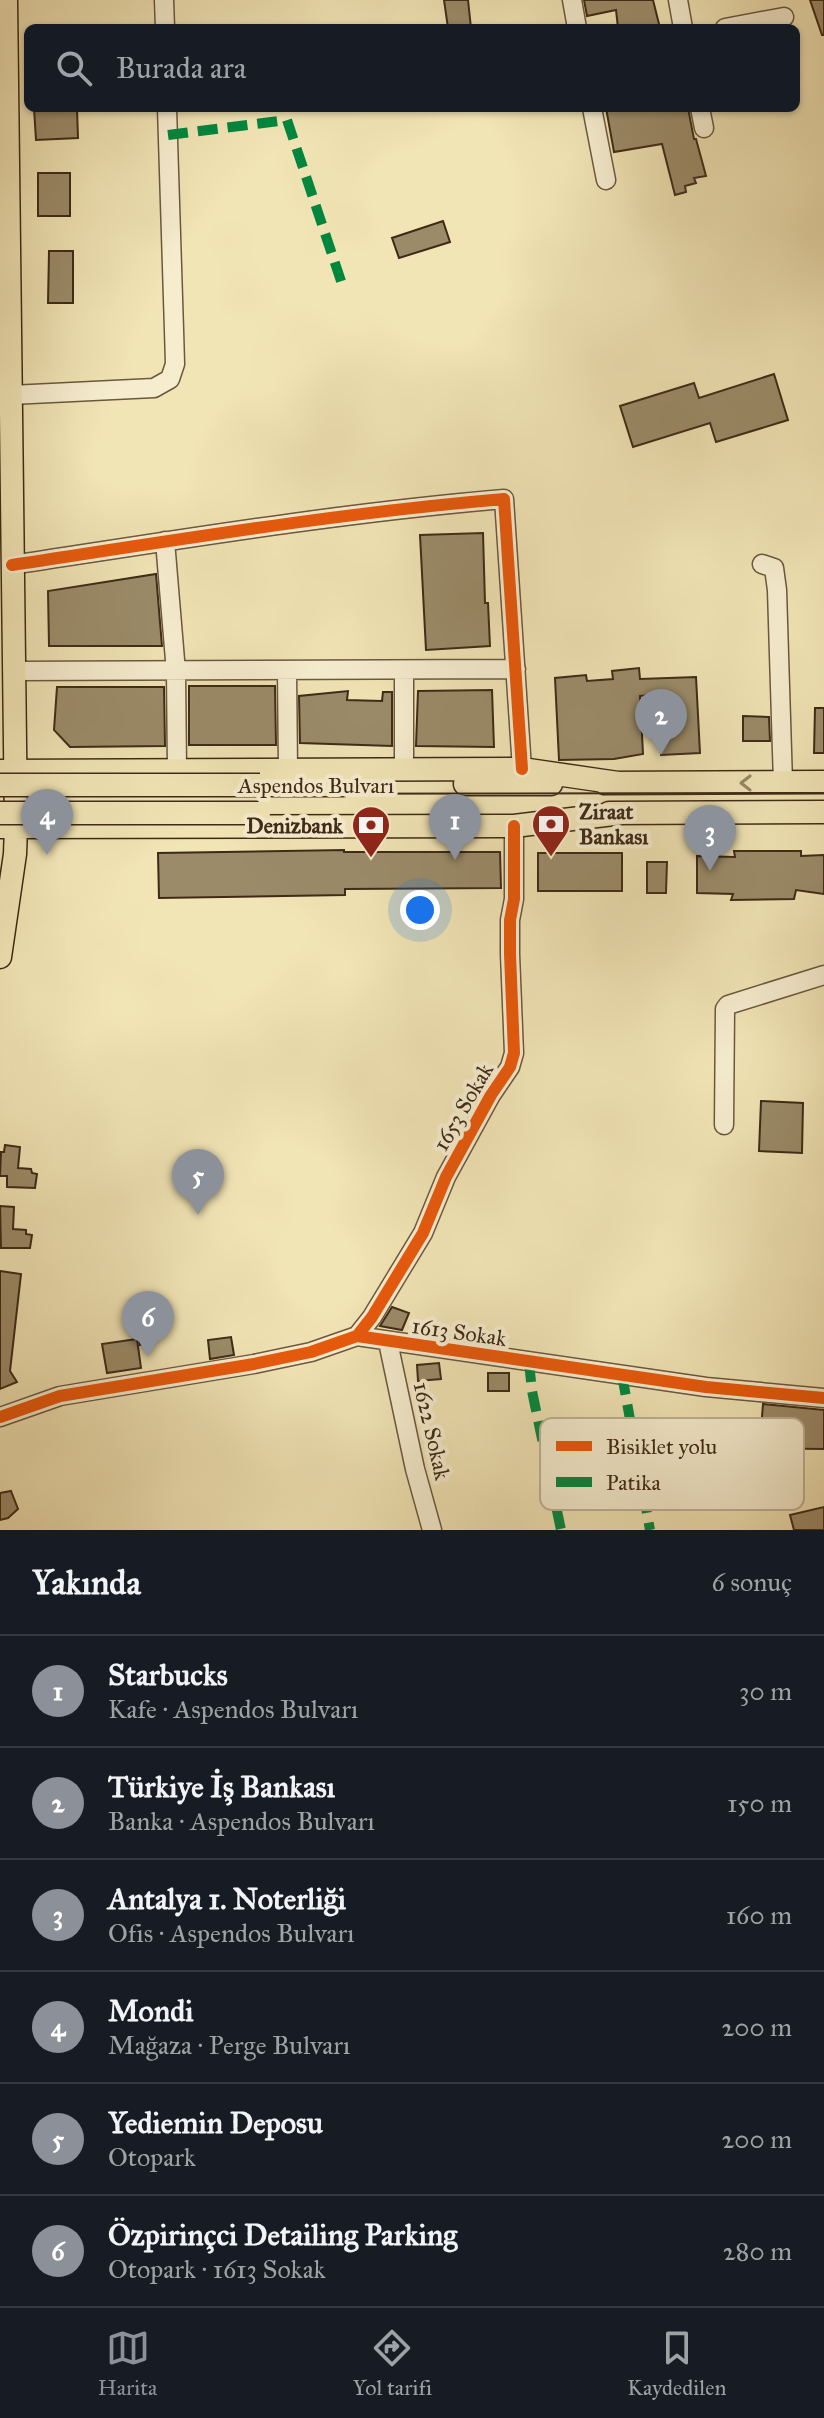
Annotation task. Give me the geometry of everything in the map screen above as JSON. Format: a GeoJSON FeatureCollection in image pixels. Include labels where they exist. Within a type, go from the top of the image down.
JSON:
{"type":"FeatureCollection","features":[{"type":"Feature","properties":{"kind":"main road"},"geometry":{"type":"LineString","coordinates":[[0,957],[15,854],[5,822],[5,776],[14,671],[6,0]]}},
{"type":"Feature","properties":{"kind":"main road"},"geometry":{"type":"LineString","coordinates":[[5,776],[46,770],[522,769],[618,783]]}},
{"type":"Feature","properties":{"kind":"main road"},"geometry":{"type":"LineString","coordinates":[[46,770],[34,778],[28,792],[30,807],[37,821],[51,827]]}},
{"type":"Feature","properties":{"kind":"main road","name":"Aspendos Bulvarı"},"geometry":{"type":"LineString","coordinates":[[5,776],[260,785],[824,782]]}},
{"type":"Feature","properties":{"kind":"main road","name":"Aspendos Bulvarı"},"geometry":{"type":"LineString","coordinates":[[5,822],[259,813],[824,812]]}},
{"type":"Feature","properties":{"kind":"main road"},"geometry":{"type":"LineString","coordinates":[[5,822],[51,827],[514,826],[622,813]]}},
{"type":"Feature","properties":{"kind":"street"},"geometry":{"type":"LineString","coordinates":[[164,0],[165,24]]}},
{"type":"Feature","properties":{"kind":"street"},"geometry":{"type":"LineString","coordinates":[[572,0],[576,24]]}},
{"type":"Feature","properties":{"kind":"street"},"geometry":{"type":"LineString","coordinates":[[678,0],[682,24]]}},
{"type":"Feature","properties":{"kind":"street"},"geometry":{"type":"LineString","coordinates":[[746,24],[784,17]]}},
{"type":"Feature","properties":{"kind":"street"},"geometry":{"type":"LineString","coordinates":[[11,395],[154,388],[170,379],[175,364],[167,112]]}},
{"type":"Feature","properties":{"kind":"street"},"geometry":{"type":"LineString","coordinates":[[593,112],[606,180]]}},
{"type":"Feature","properties":{"kind":"street"},"geometry":{"type":"LineString","coordinates":[[701,112],[704,128]]}},
{"type":"Feature","properties":{"kind":"street"},"geometry":{"type":"LineString","coordinates":[[12,565],[391,509],[504,499],[522,769]]}},
{"type":"Feature","properties":{"kind":"street"},"geometry":{"type":"LineString","coordinates":[[165,541],[176,672],[177,770]]}},
{"type":"Feature","properties":{"kind":"street"},"geometry":{"type":"LineString","coordinates":[[762,564],[774,568],[777,590],[783,783]]}},
{"type":"Feature","properties":{"kind":"street"},"geometry":{"type":"LineString","coordinates":[[14,671],[516,669]]}},
{"type":"Feature","properties":{"kind":"street"},"geometry":{"type":"LineString","coordinates":[[404,670],[404,770]]}},
{"type":"Feature","properties":{"kind":"street"},"geometry":{"type":"LineString","coordinates":[[287,671],[288,770]]}},
{"type":"Feature","properties":{"kind":"street","name":"1653 Sokak"},"geometry":{"type":"LineString","coordinates":[[357,1336],[423,1233],[446,1177],[510,1067],[514,1053],[510,920],[514,899],[514,826]]}},
{"type":"Feature","properties":{"kind":"street"},"geometry":{"type":"LineString","coordinates":[[724,1125],[725,1009],[728,1005],[824,975]]}},
{"type":"Feature","properties":{"kind":"street"},"geometry":{"type":"LineString","coordinates":[[0,1417],[60,1396],[254,1364],[311,1352],[357,1336]]}},
{"type":"Feature","properties":{"kind":"street","name":"1613 Sokak"},"geometry":{"type":"LineString","coordinates":[[357,1336],[706,1387],[824,1398]]}},
{"type":"Feature","properties":{"kind":"street","name":"1622 Sokak"},"geometry":{"type":"LineString","coordinates":[[388,1342],[415,1469],[432,1530]]}},
{"type":"Feature","properties":{"kind":"building"},"geometry":{"type":"Polygon","coordinates":[[[444,0],[468,0],[471,24],[447,24],[444,0]]]}},
{"type":"Feature","properties":{"kind":"building"},"geometry":{"type":"Polygon","coordinates":[[[584,0],[653,0],[659,24],[618,24],[616,10],[587,16],[584,0]]]}},
{"type":"Feature","properties":{"kind":"building"},"geometry":{"type":"Polygon","coordinates":[[[810,0],[824,0],[824,35],[822,35],[810,0]]]}},
{"type":"Feature","properties":{"kind":"building"},"geometry":{"type":"Polygon","coordinates":[[[34,112],[77,112],[78,138],[36,140],[34,112]]]}},
{"type":"Feature","properties":{"kind":"building"},"geometry":{"type":"Polygon","coordinates":[[[607,112],[689,112],[706,176],[694,178],[696,183],[685,186],[686,192],[675,195],[662,144],[614,152],[607,112]]]}},
{"type":"Feature","properties":{"kind":"building"},"geometry":{"type":"Polygon","coordinates":[[[38,173],[70,173],[70,216],[38,216],[38,173]]]}},
{"type":"Feature","properties":{"kind":"building"},"geometry":{"type":"Polygon","coordinates":[[[443,221],[450,242],[399,258],[392,238],[443,221]]]}},
{"type":"Feature","properties":{"kind":"building"},"geometry":{"type":"Polygon","coordinates":[[[49,251],[73,251],[73,303],[48,303],[49,251]]]}},
{"type":"Feature","properties":{"kind":"building"},"geometry":{"type":"Polygon","coordinates":[[[774,374],[788,420],[716,442],[710,423],[633,447],[620,406],[694,383],[699,398],[774,374]]]}},
{"type":"Feature","properties":{"kind":"building"},"geometry":{"type":"Polygon","coordinates":[[[483,533],[490,646],[426,650],[420,535],[483,533]]]}},
{"type":"Feature","properties":{"kind":"building"},"geometry":{"type":"Polygon","coordinates":[[[156,574],[162,646],[49,646],[48,591],[156,574]]]}},
{"type":"Feature","properties":{"kind":"building"},"geometry":{"type":"Polygon","coordinates":[[[639,668],[640,679],[696,677],[700,753],[661,755],[658,695],[640,696],[643,754],[614,759],[559,760],[555,678],[586,675],[587,681],[613,679],[612,671],[639,668]]]}},
{"type":"Feature","properties":{"kind":"building"},"geometry":{"type":"Polygon","coordinates":[[[189,686],[275,686],[276,745],[189,745],[189,686]]]}},
{"type":"Feature","properties":{"kind":"building"},"geometry":{"type":"Polygon","coordinates":[[[57,687],[164,687],[165,746],[70,747],[54,730],[57,687]]]}},
{"type":"Feature","properties":{"kind":"building"},"geometry":{"type":"Polygon","coordinates":[[[492,690],[494,747],[416,746],[418,691],[492,690]]]}},
{"type":"Feature","properties":{"kind":"building"},"geometry":{"type":"Polygon","coordinates":[[[348,691],[347,700],[382,701],[383,692],[392,692],[392,746],[300,743],[299,696],[348,691]]]}},
{"type":"Feature","properties":{"kind":"building"},"geometry":{"type":"Polygon","coordinates":[[[815,708],[824,708],[824,753],[814,753],[815,708]]]}},
{"type":"Feature","properties":{"kind":"building"},"geometry":{"type":"Polygon","coordinates":[[[743,716],[769,717],[770,741],[743,741],[743,716]]]}},
{"type":"Feature","properties":{"kind":"building"},"geometry":{"type":"Polygon","coordinates":[[[344,850],[500,852],[501,888],[345,889],[345,895],[159,898],[158,853],[344,850]]]}},
{"type":"Feature","properties":{"kind":"building"},"geometry":{"type":"Polygon","coordinates":[[[734,851],[801,851],[801,856],[824,855],[824,894],[796,890],[794,899],[731,900],[733,894],[697,893],[697,856],[735,857],[734,851]]]}},
{"type":"Feature","properties":{"kind":"building"},"geometry":{"type":"Polygon","coordinates":[[[538,853],[622,853],[622,891],[538,891],[538,853]]]}},
{"type":"Feature","properties":{"kind":"building"},"geometry":{"type":"Polygon","coordinates":[[[647,862],[667,862],[666,893],[647,893],[647,862]]]}},
{"type":"Feature","properties":{"kind":"building"},"geometry":{"type":"Polygon","coordinates":[[[761,1101],[803,1103],[802,1153],[759,1151],[761,1101]]]}},
{"type":"Feature","properties":{"kind":"building"},"geometry":{"type":"Polygon","coordinates":[[[5,1145],[20,1147],[18,1168],[31,1169],[32,1173],[37,1174],[35,1188],[7,1187],[7,1176],[0,1176],[1,1152],[4,1152],[5,1145]]]}},
{"type":"Feature","properties":{"kind":"building"},"geometry":{"type":"Polygon","coordinates":[[[0,1206],[14,1207],[13,1229],[26,1230],[26,1234],[32,1235],[30,1248],[1,1248],[0,1206]]]}},
{"type":"Feature","properties":{"kind":"building"},"geometry":{"type":"Polygon","coordinates":[[[0,1271],[21,1274],[10,1371],[17,1382],[0,1389],[0,1271]]]}},
{"type":"Feature","properties":{"kind":"building"},"geometry":{"type":"Polygon","coordinates":[[[392,1307],[409,1313],[402,1330],[380,1326],[392,1307]]]}},
{"type":"Feature","properties":{"kind":"building"},"geometry":{"type":"Polygon","coordinates":[[[139,1332],[154,1332],[154,1344],[140,1345],[139,1332]]]}},
{"type":"Feature","properties":{"kind":"building"},"geometry":{"type":"Polygon","coordinates":[[[231,1337],[234,1355],[210,1359],[208,1340],[231,1337]]]}},
{"type":"Feature","properties":{"kind":"building"},"geometry":{"type":"Polygon","coordinates":[[[137,1339],[141,1368],[107,1373],[102,1344],[137,1339]]]}},
{"type":"Feature","properties":{"kind":"building"},"geometry":{"type":"Polygon","coordinates":[[[439,1363],[441,1379],[418,1381],[417,1365],[439,1363]]]}},
{"type":"Feature","properties":{"kind":"building"},"geometry":{"type":"Polygon","coordinates":[[[488,1373],[509,1373],[509,1391],[488,1391],[488,1373]]]}},
{"type":"Feature","properties":{"kind":"building"},"geometry":{"type":"Polygon","coordinates":[[[763,1404],[824,1410],[824,1449],[804,1449],[804,1418],[762,1418],[763,1404]]]}},
{"type":"Feature","properties":{"kind":"building"},"geometry":{"type":"Polygon","coordinates":[[[11,1491],[18,1509],[8,1518],[0,1520],[0,1493],[11,1491]]]}},
{"type":"Feature","properties":{"kind":"building"},"geometry":{"type":"Polygon","coordinates":[[[824,1507],[824,1530],[794,1530],[790,1515],[824,1507]]]}},
{"type":"Feature","properties":{"kind":"tram line"},"geometry":{"type":"LineString","coordinates":[[0,794],[824,793]]}},
{"type":"Feature","properties":{"kind":"marked path"},"geometry":{"type":"LineString","coordinates":[[168,135],[287,120],[343,287]]}},
{"type":"Feature","properties":{"kind":"marked path"},"geometry":{"type":"LineString","coordinates":[[529,1362],[540,1429]]}},
{"type":"Feature","properties":{"kind":"marked path"},"geometry":{"type":"LineString","coordinates":[[622,1375],[630,1418]]}},
{"type":"Feature","properties":{"kind":"marked path"},"geometry":{"type":"LineString","coordinates":[[557,1510],[561,1530]]}},
{"type":"Feature","properties":{"kind":"marked path"},"geometry":{"type":"LineString","coordinates":[[646,1510],[650,1530]]}},
{"type":"Feature","properties":{"kind":"cycle path"},"geometry":{"type":"LineString","coordinates":[[12,565],[319,519],[504,499],[522,769]]}},
{"type":"Feature","properties":{"kind":"cycle path"},"geometry":{"type":"LineString","coordinates":[[357,1336],[423,1233],[446,1177],[510,1067],[514,1053],[510,954],[514,826]]}},
{"type":"Feature","properties":{"kind":"cycle path"},"geometry":{"type":"LineString","coordinates":[[0,1417],[60,1396],[254,1364],[311,1352],[357,1336],[706,1387],[824,1398]]}},
{"type":"Feature","properties":{"kind":"place","name":"Türkiye İş Bankası"},"geometry":{"type":"Point","coordinates":[661,755]}},
{"type":"Feature","properties":{"kind":"place","name":"Mondi"},"geometry":{"type":"Point","coordinates":[47,855]}},
{"type":"Feature","properties":{"kind":"place","name":"Ziraat Bankası"},"geometry":{"type":"Point","coordinates":[551,858]}},
{"type":"Feature","properties":{"kind":"place","name":"Denizbank"},"geometry":{"type":"Point","coordinates":[371,859]}},
{"type":"Feature","properties":{"kind":"place","name":"Starbucks"},"geometry":{"type":"Point","coordinates":[455,860]}},
{"type":"Feature","properties":{"kind":"place","name":"Antalya 1. Noterliği"},"geometry":{"type":"Point","coordinates":[710,871]}},
{"type":"Feature","properties":{"kind":"place","name":"Yediemin Deposu"},"geometry":{"type":"Point","coordinates":[198,1215]}},
{"type":"Feature","properties":{"kind":"place","name":"Özpirinçci Detailing Parking"},"geometry":{"type":"Point","coordinates":[148,1357]}}]}
